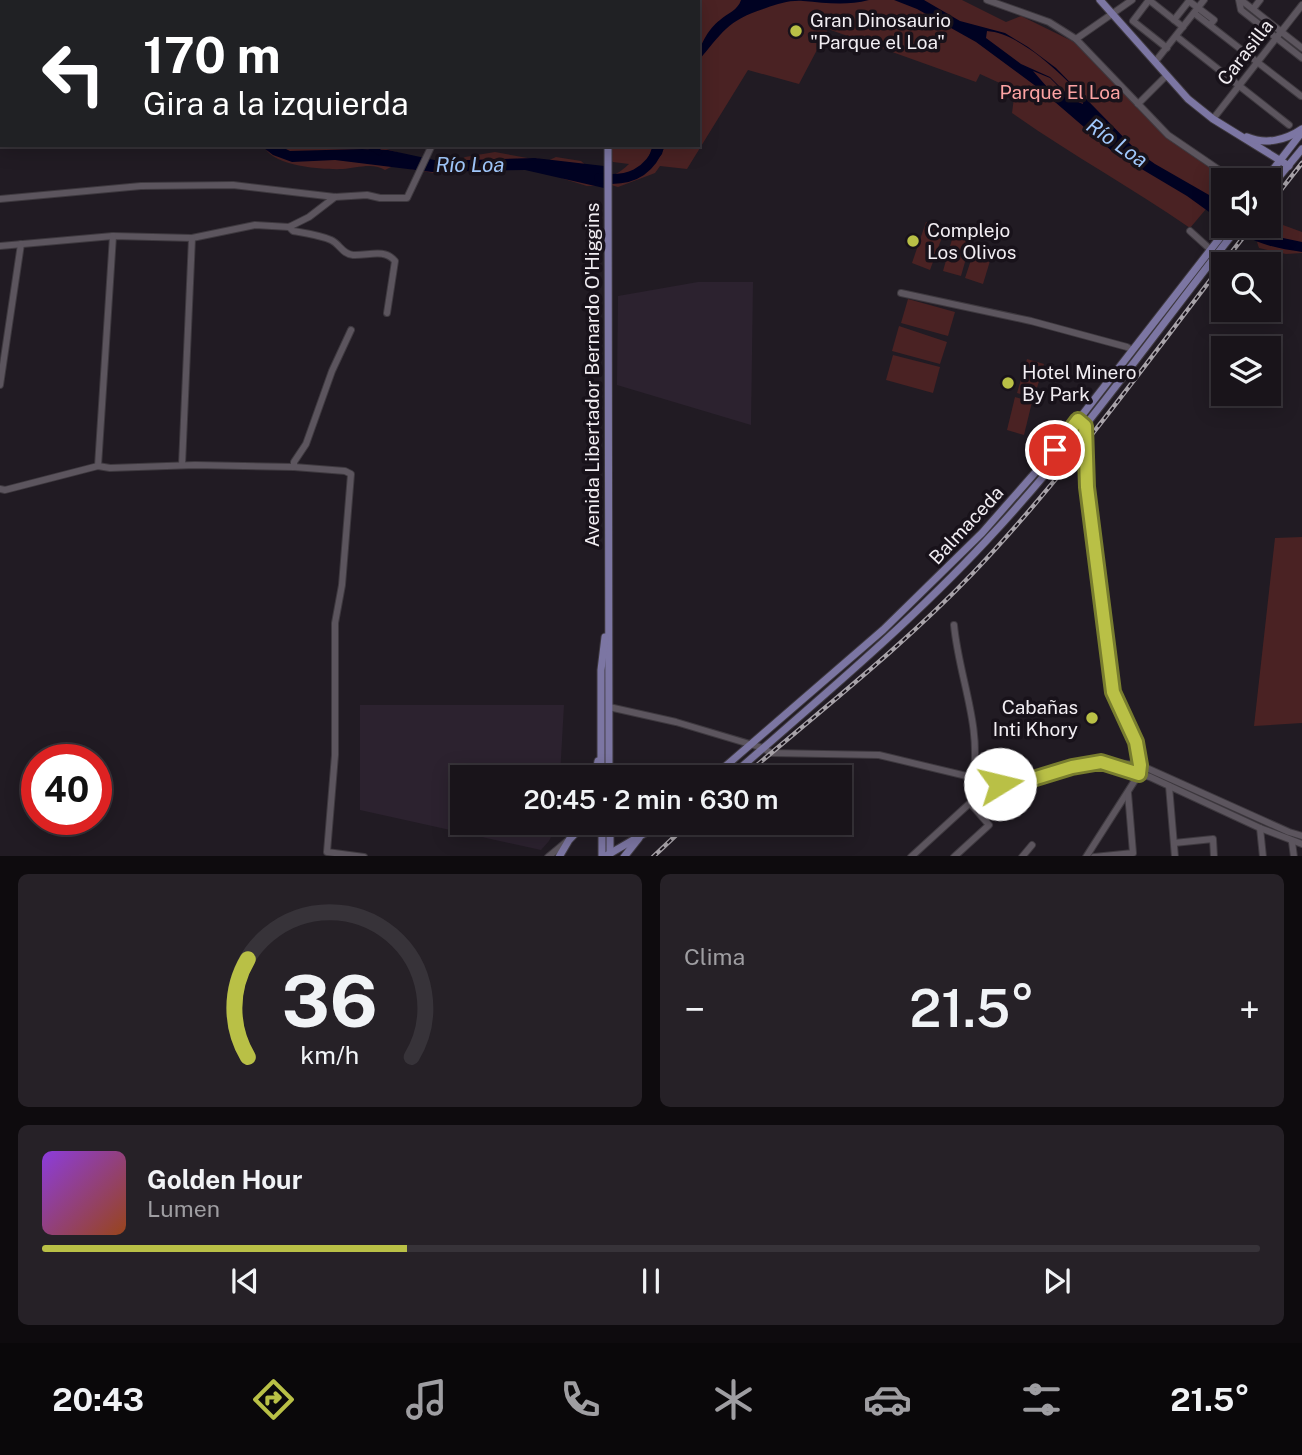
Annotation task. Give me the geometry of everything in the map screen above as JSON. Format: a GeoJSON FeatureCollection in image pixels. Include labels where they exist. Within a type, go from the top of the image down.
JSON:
{"type":"FeatureCollection","features":[{"type":"Feature","properties":{"kind":"main road"},"geometry":{"type":"LineString","coordinates":[[1100,0],[1188,99],[1213,119],[1289,166]]}},
{"type":"Feature","properties":{"kind":"main road"},"geometry":{"type":"LineString","coordinates":[[1231,130],[1264,141],[1286,138],[1302,131]]}},
{"type":"Feature","properties":{"kind":"main road"},"geometry":{"type":"LineString","coordinates":[[1274,168],[1302,131]]}},
{"type":"Feature","properties":{"kind":"main road","name":"Avenida Libertador Bernardo O'Higgins"},"geometry":{"type":"LineString","coordinates":[[608,147],[609,765]]}},
{"type":"Feature","properties":{"kind":"main road"},"geometry":{"type":"LineString","coordinates":[[1281,175],[1302,149]]}},
{"type":"Feature","properties":{"kind":"main road","name":"Balmaceda"},"geometry":{"type":"LineString","coordinates":[[727,765],[883,630],[957,559],[1023,488],[1211,250],[1224,238]]}},
{"type":"Feature","properties":{"kind":"main road","name":"Balmaceda"},"geometry":{"type":"LineString","coordinates":[[744,765],[914,615],[989,538],[1068,448],[1225,238]]}},
{"type":"Feature","properties":{"kind":"main road","name":"Avenida Libertador Bernardo O'Higgins"},"geometry":{"type":"LineString","coordinates":[[601,765],[601,670],[609,605]]}},
{"type":"Feature","properties":{"kind":"main road"},"geometry":{"type":"LineString","coordinates":[[597,765],[601,740]]}},
{"type":"Feature","properties":{"kind":"main road"},"geometry":{"type":"LineString","coordinates":[[559,856],[572,835]]}},
{"type":"Feature","properties":{"kind":"main road"},"geometry":{"type":"LineString","coordinates":[[567,856],[566,849],[574,835]]}},
{"type":"Feature","properties":{"kind":"main road"},"geometry":{"type":"LineString","coordinates":[[604,835],[606,856]]}},
{"type":"Feature","properties":{"kind":"main road"},"geometry":{"type":"LineString","coordinates":[[606,856],[608,835]]}},
{"type":"Feature","properties":{"kind":"main road"},"geometry":{"type":"LineString","coordinates":[[606,856],[641,835]]}},
{"type":"Feature","properties":{"kind":"main road"},"geometry":{"type":"LineString","coordinates":[[624,856],[641,835]]}},
{"type":"Feature","properties":{"kind":"street"},"geometry":{"type":"LineString","coordinates":[[988,0],[1049,22],[1076,39],[1168,135],[1216,168]]}},
{"type":"Feature","properties":{"kind":"street"},"geometry":{"type":"LineString","coordinates":[[1076,39],[1132,0]]}},
{"type":"Feature","properties":{"kind":"street"},"geometry":{"type":"LineString","coordinates":[[1167,48],[1133,21],[1149,0],[1183,27]]}},
{"type":"Feature","properties":{"kind":"street"},"geometry":{"type":"LineString","coordinates":[[1155,62],[1204,0]]}},
{"type":"Feature","properties":{"kind":"street"},"geometry":{"type":"LineString","coordinates":[[1240,0],[1302,48]]}},
{"type":"Feature","properties":{"kind":"street"},"geometry":{"type":"LineString","coordinates":[[1240,0],[1241,10],[1302,58]]}},
{"type":"Feature","properties":{"kind":"street"},"geometry":{"type":"LineString","coordinates":[[1253,9],[1261,0]]}},
{"type":"Feature","properties":{"kind":"street"},"geometry":{"type":"LineString","coordinates":[[1174,20],[1189,1],[1210,25],[1301,96]]}},
{"type":"Feature","properties":{"kind":"street","name":"Carasilla"},"geometry":{"type":"LineString","coordinates":[[1213,119],[1302,6]]}},
{"type":"Feature","properties":{"kind":"street"},"geometry":{"type":"LineString","coordinates":[[1176,36],[1289,125]]}},
{"type":"Feature","properties":{"kind":"street"},"geometry":{"type":"LineString","coordinates":[[1138,104],[1166,76]]}},
{"type":"Feature","properties":{"kind":"street"},"geometry":{"type":"LineString","coordinates":[[0,199],[154,186],[233,185],[335,197],[367,195],[407,198],[430,148]]}},
{"type":"Feature","properties":{"kind":"street"},"geometry":{"type":"LineString","coordinates":[[0,246],[113,236],[192,238],[255,225],[289,227],[309,217],[335,197]]}},
{"type":"Feature","properties":{"kind":"street"},"geometry":{"type":"LineString","coordinates":[[289,227],[293,231],[328,239],[346,253],[383,253],[391,257],[395,261],[387,313]]}},
{"type":"Feature","properties":{"kind":"street"},"geometry":{"type":"LineString","coordinates":[[1191,231],[1211,250]]}},
{"type":"Feature","properties":{"kind":"street"},"geometry":{"type":"LineString","coordinates":[[98,466],[113,236]]}},
{"type":"Feature","properties":{"kind":"street"},"geometry":{"type":"LineString","coordinates":[[182,465],[192,238]]}},
{"type":"Feature","properties":{"kind":"street"},"geometry":{"type":"LineString","coordinates":[[0,386],[21,244]]}},
{"type":"Feature","properties":{"kind":"street"},"geometry":{"type":"LineString","coordinates":[[901,293],[1031,321],[1132,350]]}},
{"type":"Feature","properties":{"kind":"street"},"geometry":{"type":"LineString","coordinates":[[294,467],[294,462],[306,444],[332,371],[351,330]]}},
{"type":"Feature","properties":{"kind":"street"},"geometry":{"type":"LineString","coordinates":[[1078,420],[1085,426],[1085,451],[1113,692],[1136,742],[1140,765],[1139,774],[1086,856]]}},
{"type":"Feature","properties":{"kind":"street"},"geometry":{"type":"LineString","coordinates":[[1068,448],[1072,445],[1078,446],[1085,451]]}},
{"type":"Feature","properties":{"kind":"street"},"geometry":{"type":"LineString","coordinates":[[0,489],[5,490],[98,466],[294,467],[345,471],[351,474],[342,584],[335,623],[335,755],[327,852],[364,856]]}},
{"type":"Feature","properties":{"kind":"street"},"geometry":{"type":"LineString","coordinates":[[954,625],[959,662],[973,715],[976,756],[973,779]]}},
{"type":"Feature","properties":{"kind":"street"},"geometry":{"type":"LineString","coordinates":[[609,707],[676,722],[752,744],[771,753],[879,755],[1000,784],[1023,782],[1072,767],[1101,762],[1140,765],[1302,836]]}},
{"type":"Feature","properties":{"kind":"street"},"geometry":{"type":"LineString","coordinates":[[1101,762],[1169,786],[1292,842],[1302,844]]}},
{"type":"Feature","properties":{"kind":"street"},"geometry":{"type":"LineString","coordinates":[[1169,786],[1175,856]]}},
{"type":"Feature","properties":{"kind":"street"},"geometry":{"type":"LineString","coordinates":[[1094,856],[1133,853],[1128,791]]}},
{"type":"Feature","properties":{"kind":"street"},"geometry":{"type":"LineString","coordinates":[[911,856],[970,803],[989,825],[954,856]]}},
{"type":"Feature","properties":{"kind":"street"},"geometry":{"type":"LineString","coordinates":[[1260,828],[1262,856]]}},
{"type":"Feature","properties":{"kind":"street"},"geometry":{"type":"LineString","coordinates":[[1174,843],[1213,839],[1214,856]]}},
{"type":"Feature","properties":{"kind":"street"},"geometry":{"type":"LineString","coordinates":[[548,856],[569,840]]}},
{"type":"Feature","properties":{"kind":"street"},"geometry":{"type":"LineString","coordinates":[[1292,842],[1294,856]]}},
{"type":"Feature","properties":{"kind":"street"},"geometry":{"type":"LineString","coordinates":[[1022,856],[1032,845]]}},
{"type":"Feature","properties":{"kind":"shaded area"},"geometry":{"type":"Polygon","coordinates":[[[698,282],[753,282],[751,425],[617,385],[618,296],[698,282]]]}},
{"type":"Feature","properties":{"kind":"shaded area"},"geometry":{"type":"Polygon","coordinates":[[[360,705],[564,705],[561,765],[450,765],[450,830],[360,810],[360,705]]]}},
{"type":"Feature","properties":{"kind":"shaded area"},"geometry":{"type":"Polygon","coordinates":[[[473,835],[552,835],[541,850],[473,835]]]}},
{"type":"Feature","properties":{"kind":"green space","name":"Parque El Loa"},"geometry":{"type":"Polygon","coordinates":[[[700,0],[962,0],[1006,22],[1021,16],[1074,42],[1172,141],[1211,169],[1211,203],[1190,228],[1012,113],[1015,90],[980,74],[976,82],[828,29],[799,84],[748,70],[687,169],[660,166],[655,173],[618,187],[587,186],[541,168],[487,169],[439,174],[393,166],[385,170],[370,166],[323,169],[286,162],[276,158],[265,147],[379,147],[428,161],[460,160],[495,152],[537,158],[545,162],[556,157],[581,161],[599,177],[615,174],[629,164],[613,162],[610,159],[611,147],[700,147],[700,0]]]}},
{"type":"Feature","properties":{"kind":"green space"},"geometry":{"type":"Polygon","coordinates":[[[926,222],[945,229],[930,270],[912,263],[926,222]]]}},
{"type":"Feature","properties":{"kind":"green space"},"geometry":{"type":"Polygon","coordinates":[[[1281,224],[1302,232],[1302,253],[1286,254],[1259,248],[1257,242],[1261,238],[1281,238],[1281,224]]]}},
{"type":"Feature","properties":{"kind":"green space"},"geometry":{"type":"Polygon","coordinates":[[[953,236],[971,241],[961,276],[943,271],[953,236]]]}},
{"type":"Feature","properties":{"kind":"green space"},"geometry":{"type":"Polygon","coordinates":[[[976,245],[993,251],[983,284],[965,278],[976,245]]]}},
{"type":"Feature","properties":{"kind":"green space"},"geometry":{"type":"Polygon","coordinates":[[[908,299],[955,312],[948,336],[901,323],[908,299]]]}},
{"type":"Feature","properties":{"kind":"green space"},"geometry":{"type":"Polygon","coordinates":[[[899,326],[947,342],[940,364],[892,351],[899,326]]]}},
{"type":"Feature","properties":{"kind":"green space"},"geometry":{"type":"Polygon","coordinates":[[[893,355],[940,367],[933,393],[886,380],[893,355]]]}},
{"type":"Feature","properties":{"kind":"green space"},"geometry":{"type":"Polygon","coordinates":[[[1027,359],[1044,364],[1034,398],[1017,393],[1027,359]]]}},
{"type":"Feature","properties":{"kind":"green space"},"geometry":{"type":"Polygon","coordinates":[[[1015,397],[1032,402],[1024,435],[1007,430],[1015,397]]]}},
{"type":"Feature","properties":{"kind":"green space"},"geometry":{"type":"Polygon","coordinates":[[[1302,537],[1302,723],[1254,726],[1275,538],[1302,537]]]}},
{"type":"Feature","properties":{"kind":"water"},"geometry":{"type":"Polygon","coordinates":[[[741,0],[869,0],[844,3],[793,1],[753,13],[727,28],[700,59],[700,50],[708,33],[741,0]]]}},
{"type":"Feature","properties":{"kind":"water"},"geometry":{"type":"Polygon","coordinates":[[[894,0],[924,0],[960,21],[1005,33],[1028,47],[1056,68],[1138,152],[1211,196],[1211,213],[1113,152],[1041,90],[976,42],[917,9],[894,0]],[[987,31],[986,38],[1021,64],[1050,77],[1073,100],[1083,104],[1082,96],[1063,76],[1026,46],[999,33],[987,31]],[[1033,71],[1055,96],[1059,99],[1063,97],[1063,91],[1050,78],[1033,71]]]}},
{"type":"Feature","properties":{"kind":"water"},"geometry":{"type":"Polygon","coordinates":[[[263,147],[282,147],[290,151],[388,150],[439,161],[535,158],[604,166],[604,188],[525,170],[432,172],[335,160],[292,162],[273,155],[263,147]]]}},
{"type":"Feature","properties":{"kind":"water"},"geometry":{"type":"Polygon","coordinates":[[[652,147],[664,147],[662,154],[654,163],[650,163],[648,159],[652,147]]]}},
{"type":"Feature","properties":{"kind":"water"},"geometry":{"type":"Polygon","coordinates":[[[1281,237],[1302,242],[1302,252],[1281,249],[1249,238],[1281,237]]]}},
{"type":"Feature","properties":{"kind":"waterway"},"geometry":{"type":"LineString","coordinates":[[370,147],[379,152]]}},
{"type":"Feature","properties":{"kind":"waterway","name":"Río Loa"},"geometry":{"type":"LineString","coordinates":[[599,178],[619,179],[636,174],[650,163],[659,147]]}},
{"type":"Feature","properties":{"kind":"railway"},"geometry":{"type":"LineString","coordinates":[[1281,190],[1302,163]]}},
{"type":"Feature","properties":{"kind":"railway"},"geometry":{"type":"LineString","coordinates":[[757,765],[890,652],[946,600],[1011,532],[1117,403],[1243,238]]}},
{"type":"Feature","properties":{"kind":"railway"},"geometry":{"type":"LineString","coordinates":[[654,856],[676,835]]}},
{"type":"Feature","properties":{"kind":"place","name":"Gran Dinosaurio \"Parque el Loa\""},"geometry":{"type":"Point","coordinates":[796,31]}},
{"type":"Feature","properties":{"kind":"place","name":"Complejo Los Olivos"},"geometry":{"type":"Point","coordinates":[913,241]}},
{"type":"Feature","properties":{"kind":"place","name":"Hotel Minero By Park"},"geometry":{"type":"Point","coordinates":[1008,383]}},
{"type":"Feature","properties":{"kind":"place","name":"Cabañas Inti Khory"},"geometry":{"type":"Point","coordinates":[1092,718]}},
{"type":"Feature","properties":{"kind":"route"},"geometry":{"type":"LineString","coordinates":[[1000,784],[1023,782],[1072,767],[1101,762],[1139,774],[1136,742],[1113,692],[1087,487],[1085,426],[1078,420],[1055,450]]}}]}
